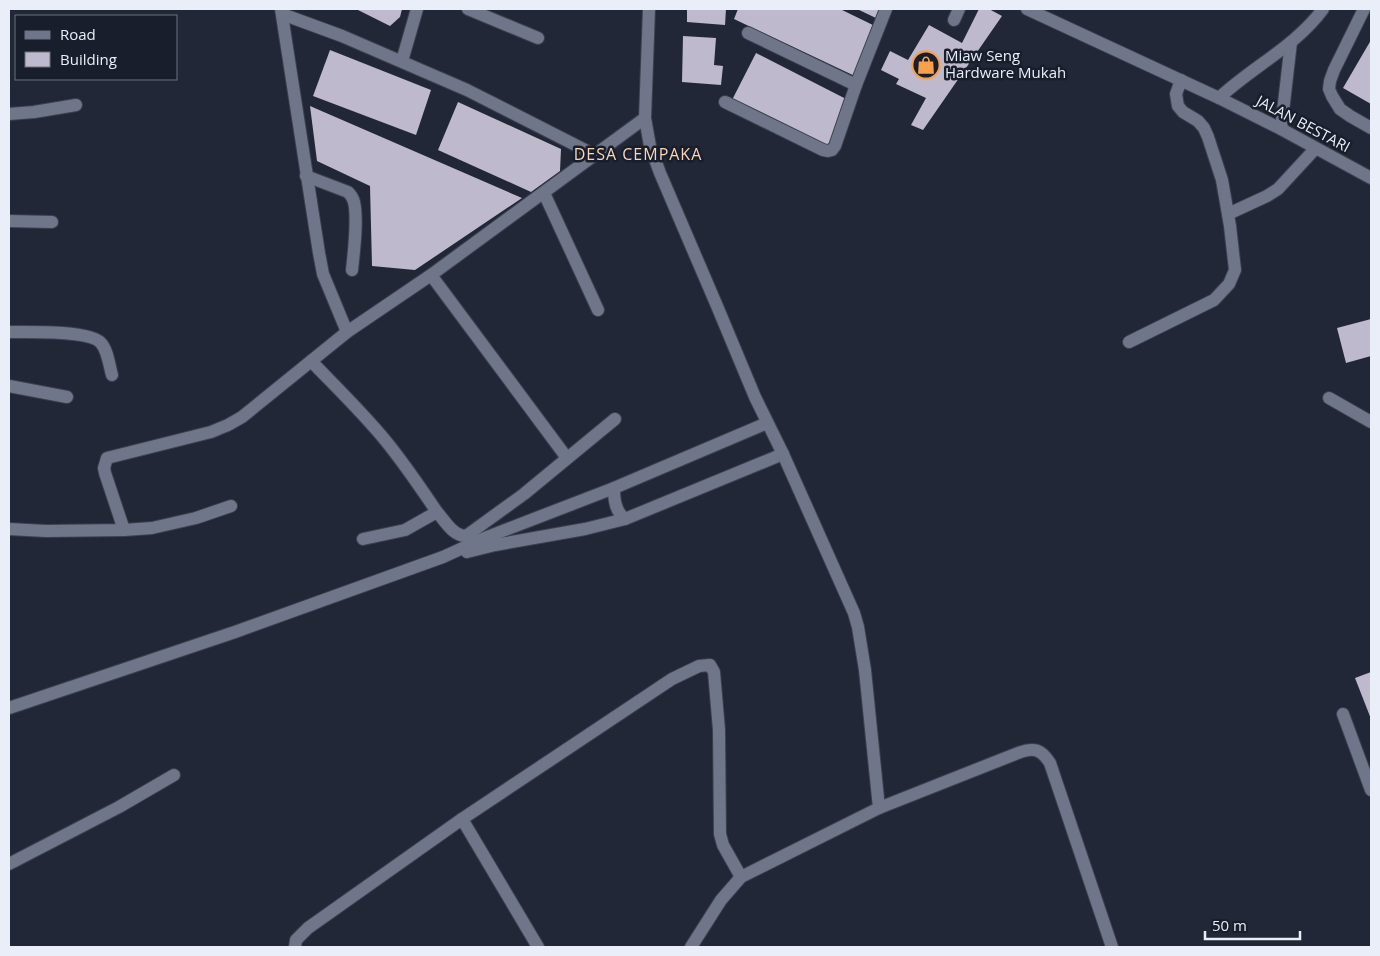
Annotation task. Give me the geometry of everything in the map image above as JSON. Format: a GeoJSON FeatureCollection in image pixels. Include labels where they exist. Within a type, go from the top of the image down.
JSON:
{"type":"FeatureCollection","features":[{"type":"Feature","properties":{"kind":"street"},"geometry":{"type":"LineString","coordinates":[[402,61],[417,9]]}},
{"type":"Feature","properties":{"kind":"street"},"geometry":{"type":"LineString","coordinates":[[468,9],[538,38]]}},
{"type":"Feature","properties":{"kind":"street"},"geometry":{"type":"LineString","coordinates":[[649,9],[645,118],[654,160],[741,365],[850,602],[858,627],[865,670],[879,808]]}},
{"type":"Feature","properties":{"kind":"street"},"geometry":{"type":"LineString","coordinates":[[725,102],[828,151],[832,150],[886,9]]}},
{"type":"Feature","properties":{"kind":"street","name":"JALAN BESTARI"},"geometry":{"type":"LineString","coordinates":[[1027,9],[1219,98],[1371,178]]}},
{"type":"Feature","properties":{"kind":"street"},"geometry":{"type":"LineString","coordinates":[[1219,98],[1291,42],[1323,9]]}},
{"type":"Feature","properties":{"kind":"street"},"geometry":{"type":"LineString","coordinates":[[1364,9],[1334,70],[1329,89],[1340,109],[1371,128]]}},
{"type":"Feature","properties":{"kind":"street"},"geometry":{"type":"LineString","coordinates":[[282,11],[467,90],[595,155]]}},
{"type":"Feature","properties":{"kind":"street"},"geometry":{"type":"LineString","coordinates":[[282,11],[306,176],[323,274],[347,332]]}},
{"type":"Feature","properties":{"kind":"street"},"geometry":{"type":"LineString","coordinates":[[748,33],[856,85]]}},
{"type":"Feature","properties":{"kind":"street"},"geometry":{"type":"LineString","coordinates":[[1281,129],[1291,42]]}},
{"type":"Feature","properties":{"kind":"street"},"geometry":{"type":"LineString","coordinates":[[1129,342],[1214,300],[1229,284],[1235,270],[1222,180],[1204,128],[1178,106],[1176,94],[1181,80]]}},
{"type":"Feature","properties":{"kind":"street"},"geometry":{"type":"LineString","coordinates":[[9,114],[76,105]]}},
{"type":"Feature","properties":{"kind":"street"},"geometry":{"type":"LineString","coordinates":[[124,530],[105,473],[104,468],[107,458],[211,432],[242,417],[347,332],[431,275],[645,118]]}},
{"type":"Feature","properties":{"kind":"street"},"geometry":{"type":"LineString","coordinates":[[1228,214],[1278,189],[1315,149]]}},
{"type":"Feature","properties":{"kind":"street"},"geometry":{"type":"LineString","coordinates":[[306,176],[348,192],[353,197],[355,203],[355,226],[352,270]]}},
{"type":"Feature","properties":{"kind":"street"},"geometry":{"type":"LineString","coordinates":[[544,193],[598,310]]}},
{"type":"Feature","properties":{"kind":"street"},"geometry":{"type":"LineString","coordinates":[[9,221],[52,222]]}},
{"type":"Feature","properties":{"kind":"street"},"geometry":{"type":"LineString","coordinates":[[431,275],[567,458]]}},
{"type":"Feature","properties":{"kind":"street"},"geometry":{"type":"LineString","coordinates":[[9,332],[78,334],[92,337],[98,340],[105,350],[112,375]]}},
{"type":"Feature","properties":{"kind":"street"},"geometry":{"type":"LineString","coordinates":[[311,361],[386,440],[437,512],[459,535],[466,536],[524,494],[615,419]]}},
{"type":"Feature","properties":{"kind":"street"},"geometry":{"type":"LineString","coordinates":[[9,386],[67,397]]}},
{"type":"Feature","properties":{"kind":"street"},"geometry":{"type":"LineString","coordinates":[[1329,398],[1371,422]]}},
{"type":"Feature","properties":{"kind":"street"},"geometry":{"type":"LineString","coordinates":[[9,708],[234,632],[443,557],[486,537],[614,488],[767,423]]}},
{"type":"Feature","properties":{"kind":"street"},"geometry":{"type":"LineString","coordinates":[[443,557],[495,545],[585,529],[625,519],[783,454]]}},
{"type":"Feature","properties":{"kind":"street"},"geometry":{"type":"LineString","coordinates":[[614,488],[614,501],[618,512],[625,519]]}},
{"type":"Feature","properties":{"kind":"street"},"geometry":{"type":"LineString","coordinates":[[9,529],[124,530],[152,528],[196,518],[231,506]]}},
{"type":"Feature","properties":{"kind":"street"},"geometry":{"type":"LineString","coordinates":[[363,539],[405,530],[437,512]]}},
{"type":"Feature","properties":{"kind":"street"},"geometry":{"type":"LineString","coordinates":[[295,947],[296,940],[308,928],[462,820],[681,674],[699,666],[710,665],[714,672],[718,701],[720,834],[723,845],[741,877]]}},
{"type":"Feature","properties":{"kind":"street"},"geometry":{"type":"LineString","coordinates":[[1343,714],[1371,790]]}},
{"type":"Feature","properties":{"kind":"street"},"geometry":{"type":"LineString","coordinates":[[691,947],[721,900],[741,877],[879,808],[1025,750],[1038,750],[1045,755],[1050,763],[1112,947]]}},
{"type":"Feature","properties":{"kind":"street"},"geometry":{"type":"LineString","coordinates":[[9,864],[174,776]]}},
{"type":"Feature","properties":{"kind":"street"},"geometry":{"type":"LineString","coordinates":[[462,820],[538,947]]}},
{"type":"Feature","properties":{"kind":"building"},"geometry":{"type":"Polygon","coordinates":[[[356,9],[402,9],[400,17],[390,26],[356,9]]]}},
{"type":"Feature","properties":{"kind":"building"},"geometry":{"type":"Polygon","coordinates":[[[687,9],[726,9],[725,25],[687,22],[687,9]]]}},
{"type":"Feature","properties":{"kind":"building"},"geometry":{"type":"Polygon","coordinates":[[[738,9],[840,9],[877,27],[857,77],[734,19],[738,9]]]}},
{"type":"Feature","properties":{"kind":"building"},"geometry":{"type":"Polygon","coordinates":[[[857,9],[882,9],[878,19],[857,9]]]}},
{"type":"Feature","properties":{"kind":"building","name":"Miaw Seng Hardware Mukah"},"geometry":{"type":"Polygon","coordinates":[[[979,9],[989,9],[1002,16],[923,130],[911,125],[926,98],[896,84],[899,79],[881,70],[890,51],[908,60],[929,25],[962,43],[979,9]]]}},
{"type":"Feature","properties":{"kind":"building"},"geometry":{"type":"Polygon","coordinates":[[[683,36],[716,38],[714,65],[723,66],[721,85],[682,82],[683,36]]]}},
{"type":"Feature","properties":{"kind":"building"},"geometry":{"type":"Polygon","coordinates":[[[1371,40],[1371,104],[1343,88],[1371,40]]]}},
{"type":"Feature","properties":{"kind":"building"},"geometry":{"type":"Polygon","coordinates":[[[330,50],[431,90],[416,135],[313,96],[330,50]]]}},
{"type":"Feature","properties":{"kind":"building"},"geometry":{"type":"Polygon","coordinates":[[[756,53],[850,101],[830,151],[732,100],[756,53]]]}},
{"type":"Feature","properties":{"kind":"building"},"geometry":{"type":"Polygon","coordinates":[[[458,102],[561,149],[560,171],[531,192],[438,150],[458,102]]]}},
{"type":"Feature","properties":{"kind":"building"},"geometry":{"type":"Polygon","coordinates":[[[310,106],[522,198],[415,270],[372,266],[370,186],[317,161],[310,106]]]}},
{"type":"Feature","properties":{"kind":"building"},"geometry":{"type":"Polygon","coordinates":[[[1371,319],[1371,356],[1346,363],[1337,328],[1371,319]]]}},
{"type":"Feature","properties":{"kind":"building"},"geometry":{"type":"Polygon","coordinates":[[[1371,672],[1371,719],[1355,678],[1371,672]]]}},
{"type":"Feature","properties":{"kind":"place","name":"Miaw Seng Hardware Mukah"},"geometry":{"type":"Point","coordinates":[926,65]}},
{"type":"Feature","properties":{"kind":"district","name":"DESA CEMPAKA"},"geometry":{"type":"Point","coordinates":[638,154]}}]}
